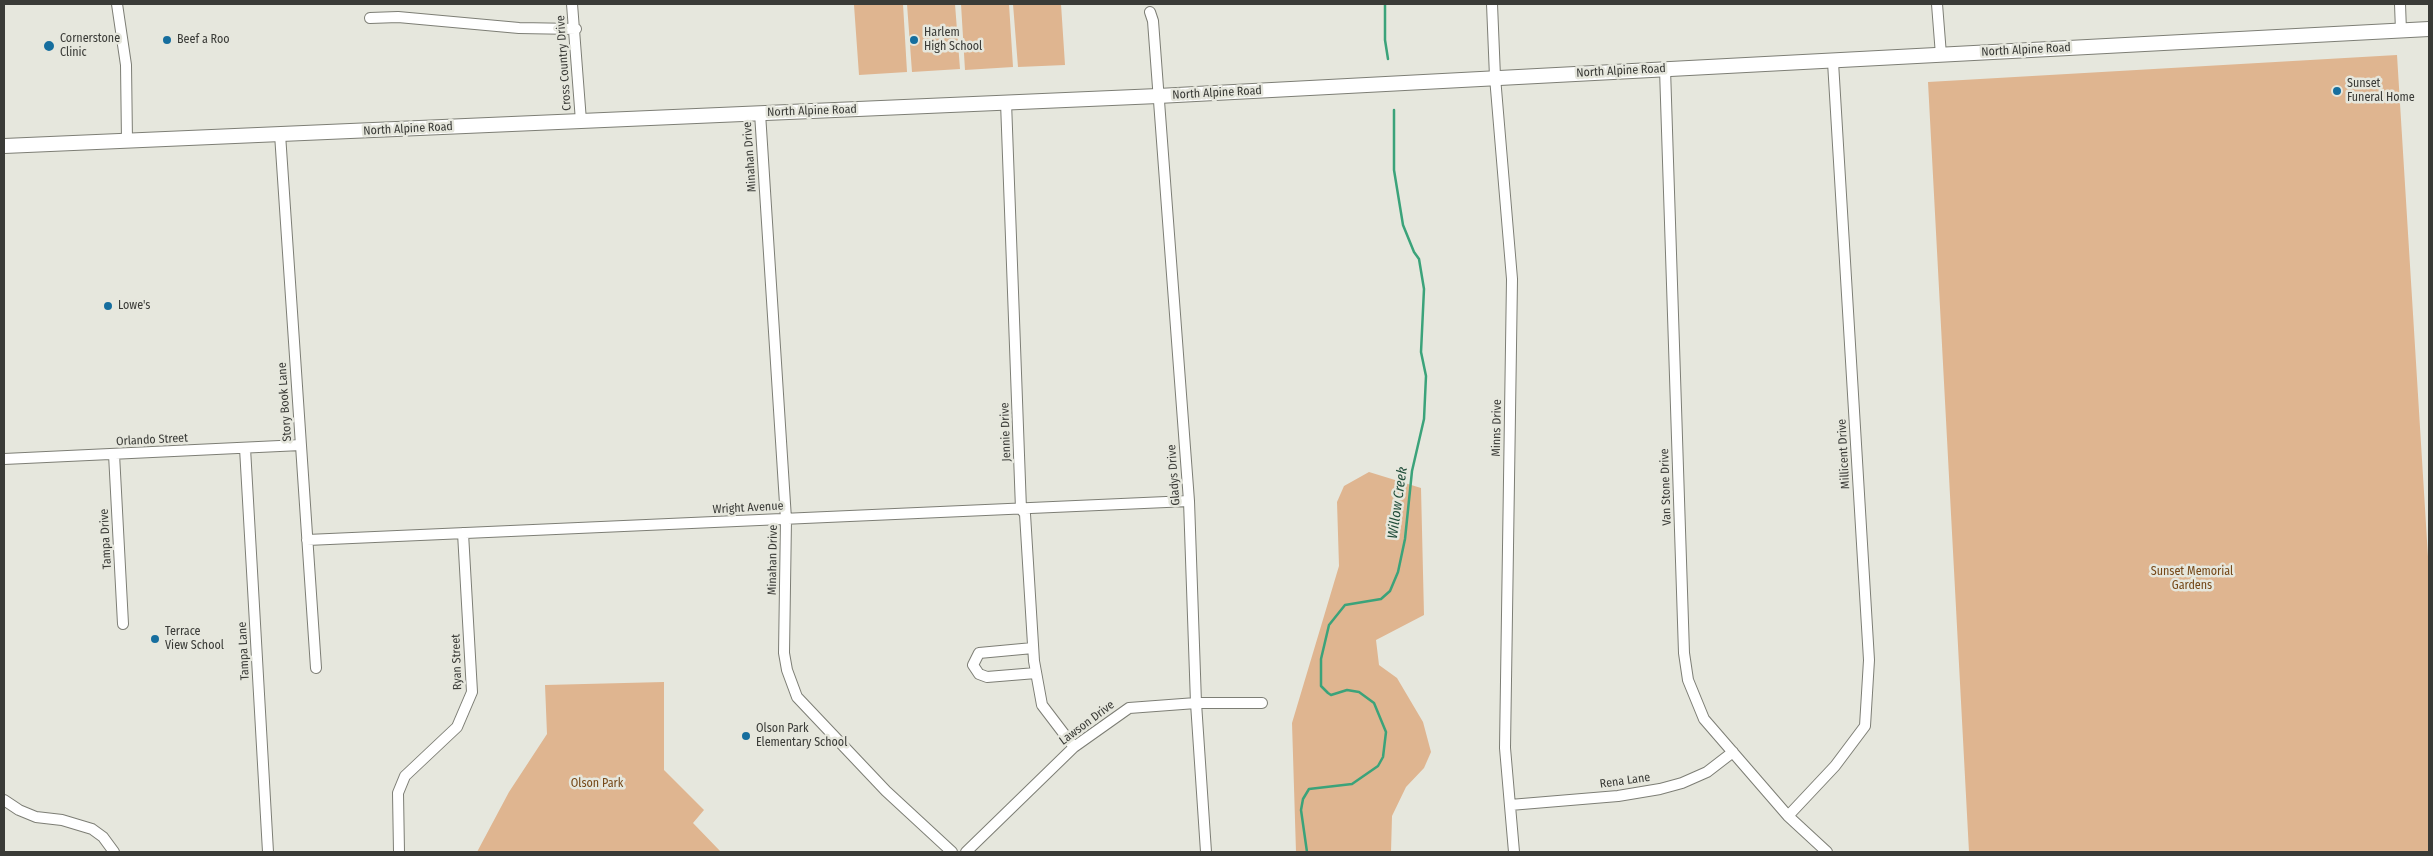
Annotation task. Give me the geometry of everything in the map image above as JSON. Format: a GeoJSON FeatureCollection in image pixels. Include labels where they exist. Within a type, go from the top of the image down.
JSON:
{"type":"FeatureCollection","features":[{"type":"Feature","properties":{"kind":"main road","name":"North Alpine Road"},"geometry":{"type":"LineString","coordinates":[[4,146],[1158,96],[2429,30]]}},
{"type":"Feature","properties":{"kind":"street"},"geometry":{"type":"LineString","coordinates":[[117,4],[126,66],[127,141]]}},
{"type":"Feature","properties":{"kind":"street","name":"Cross Country Drive"},"geometry":{"type":"LineString","coordinates":[[572,4],[576,29],[581,121]]}},
{"type":"Feature","properties":{"kind":"street","name":"Minns Drive"},"geometry":{"type":"LineString","coordinates":[[1492,4],[1495,77],[1512,279],[1505,748],[1514,852]]}},
{"type":"Feature","properties":{"kind":"street"},"geometry":{"type":"LineString","coordinates":[[1937,4],[1941,55]]}},
{"type":"Feature","properties":{"kind":"street"},"geometry":{"type":"LineString","coordinates":[[2400,4],[2401,31]]}},
{"type":"Feature","properties":{"kind":"street","name":"Gladys Drive"},"geometry":{"type":"LineString","coordinates":[[1150,12],[1153,21],[1189,501],[1196,703],[1206,852]]}},
{"type":"Feature","properties":{"kind":"street"},"geometry":{"type":"LineString","coordinates":[[370,18],[398,18],[519,28],[576,29]]}},
{"type":"Feature","properties":{"kind":"street","name":"Millicent Drive"},"geometry":{"type":"LineString","coordinates":[[1788,816],[1835,766],[1864,726],[1869,660],[1833,62]]}},
{"type":"Feature","properties":{"kind":"street","name":"Van Stone Drive"},"geometry":{"type":"LineString","coordinates":[[1665,69],[1684,652],[1688,680],[1704,719],[1788,816],[1827,852]]}},
{"type":"Feature","properties":{"kind":"street","name":"Jennie Drive"},"geometry":{"type":"LineString","coordinates":[[1006,102],[1021,509],[1025,514],[1033,648],[1042,705],[1074,747]]}},
{"type":"Feature","properties":{"kind":"street","name":"Minahan Drive"},"geometry":{"type":"LineString","coordinates":[[760,113],[786,519],[784,654],[787,670],[797,698],[886,790],[952,852]]}},
{"type":"Feature","properties":{"kind":"street","name":"Story Book Lane"},"geometry":{"type":"LineString","coordinates":[[280,134],[316,668]]}},
{"type":"Feature","properties":{"kind":"street","name":"Orlando Street"},"geometry":{"type":"LineString","coordinates":[[4,459],[301,445]]}},
{"type":"Feature","properties":{"kind":"street","name":"Tampa Lane"},"geometry":{"type":"LineString","coordinates":[[245,448],[268,852]]}},
{"type":"Feature","properties":{"kind":"street","name":"Tampa Drive"},"geometry":{"type":"LineString","coordinates":[[114,454],[123,624]]}},
{"type":"Feature","properties":{"kind":"street","name":"Wright Avenue"},"geometry":{"type":"LineString","coordinates":[[307,540],[1189,501]]}},
{"type":"Feature","properties":{"kind":"street","name":"Ryan Street"},"geometry":{"type":"LineString","coordinates":[[399,852],[398,793],[405,776],[457,727],[472,692],[462,533]]}},
{"type":"Feature","properties":{"kind":"street"},"geometry":{"type":"LineString","coordinates":[[1033,648],[979,653],[974,658],[973,665],[979,674],[987,677],[1036,673]]}},
{"type":"Feature","properties":{"kind":"street","name":"Lawson Drive"},"geometry":{"type":"LineString","coordinates":[[966,852],[1074,747],[1129,708],[1196,703],[1262,703]]}},
{"type":"Feature","properties":{"kind":"street","name":"Rena Lane"},"geometry":{"type":"LineString","coordinates":[[1510,805],[1618,796],[1660,789],[1682,783],[1707,772],[1733,752]]}},
{"type":"Feature","properties":{"kind":"street"},"geometry":{"type":"LineString","coordinates":[[4,800],[19,810],[36,817],[62,820],[92,829],[103,837],[114,852]]}},
{"type":"Feature","properties":{"kind":"green space"},"geometry":{"type":"Polygon","coordinates":[[[903,4],[907,72],[859,75],[854,5],[903,4]]]}},
{"type":"Feature","properties":{"kind":"green space"},"geometry":{"type":"Polygon","coordinates":[[[907,4],[955,4],[960,69],[912,72],[907,4]]]}},
{"type":"Feature","properties":{"kind":"green space"},"geometry":{"type":"Polygon","coordinates":[[[961,4],[1009,4],[1013,67],[965,70],[961,4]]]}},
{"type":"Feature","properties":{"kind":"green space"},"geometry":{"type":"Polygon","coordinates":[[[1013,4],[1061,4],[1065,65],[1018,67],[1013,4]]]}},
{"type":"Feature","properties":{"kind":"green space","name":"Sunset Memorial Gardens"},"geometry":{"type":"Polygon","coordinates":[[[2397,55],[2429,573],[2429,852],[1969,852],[1928,82],[2397,55]]]}},
{"type":"Feature","properties":{"kind":"green space"},"geometry":{"type":"Polygon","coordinates":[[[1369,472],[1421,488],[1424,615],[1376,640],[1379,665],[1397,678],[1423,722],[1431,752],[1424,768],[1406,787],[1392,816],[1391,852],[1296,852],[1292,723],[1339,566],[1337,502],[1344,486],[1369,472]]]}},
{"type":"Feature","properties":{"kind":"green space","name":"Olson Park"},"geometry":{"type":"Polygon","coordinates":[[[664,682],[664,770],[704,810],[693,823],[721,852],[477,852],[509,792],[547,734],[545,685],[664,682]]]}},
{"type":"Feature","properties":{"kind":"waterway","name":"Willow Creek"},"geometry":{"type":"LineString","coordinates":[[1385,4],[1385,40],[1388,59]]}},
{"type":"Feature","properties":{"kind":"waterway","name":"Willow Creek"},"geometry":{"type":"LineString","coordinates":[[1307,852],[1301,810],[1303,799],[1309,789],[1352,784],[1378,766],[1383,757],[1386,732],[1374,703],[1359,692],[1347,690],[1331,695],[1328,693],[1321,686],[1321,659],[1329,625],[1345,605],[1381,599],[1390,591],[1398,572],[1405,539],[1412,471],[1424,419],[1426,376],[1421,352],[1424,289],[1419,259],[1414,252],[1403,225],[1394,170],[1394,110]]}},
{"type":"Feature","properties":{"kind":"place","name":"Beef a Roo"},"geometry":{"type":"Point","coordinates":[167,40]}},
{"type":"Feature","properties":{"kind":"place","name":"Harlem High School"},"geometry":{"type":"Point","coordinates":[914,40]}},
{"type":"Feature","properties":{"kind":"place","name":"Cornerstone Clinic"},"geometry":{"type":"Point","coordinates":[49,46]}},
{"type":"Feature","properties":{"kind":"place","name":"Sunset Funeral Home"},"geometry":{"type":"Point","coordinates":[2337,91]}},
{"type":"Feature","properties":{"kind":"place","name":"Lowe's"},"geometry":{"type":"Point","coordinates":[108,306]}},
{"type":"Feature","properties":{"kind":"place","name":"Terrace View School"},"geometry":{"type":"Point","coordinates":[155,639]}},
{"type":"Feature","properties":{"kind":"place","name":"Olson Park Elementary School"},"geometry":{"type":"Point","coordinates":[746,736]}}]}
